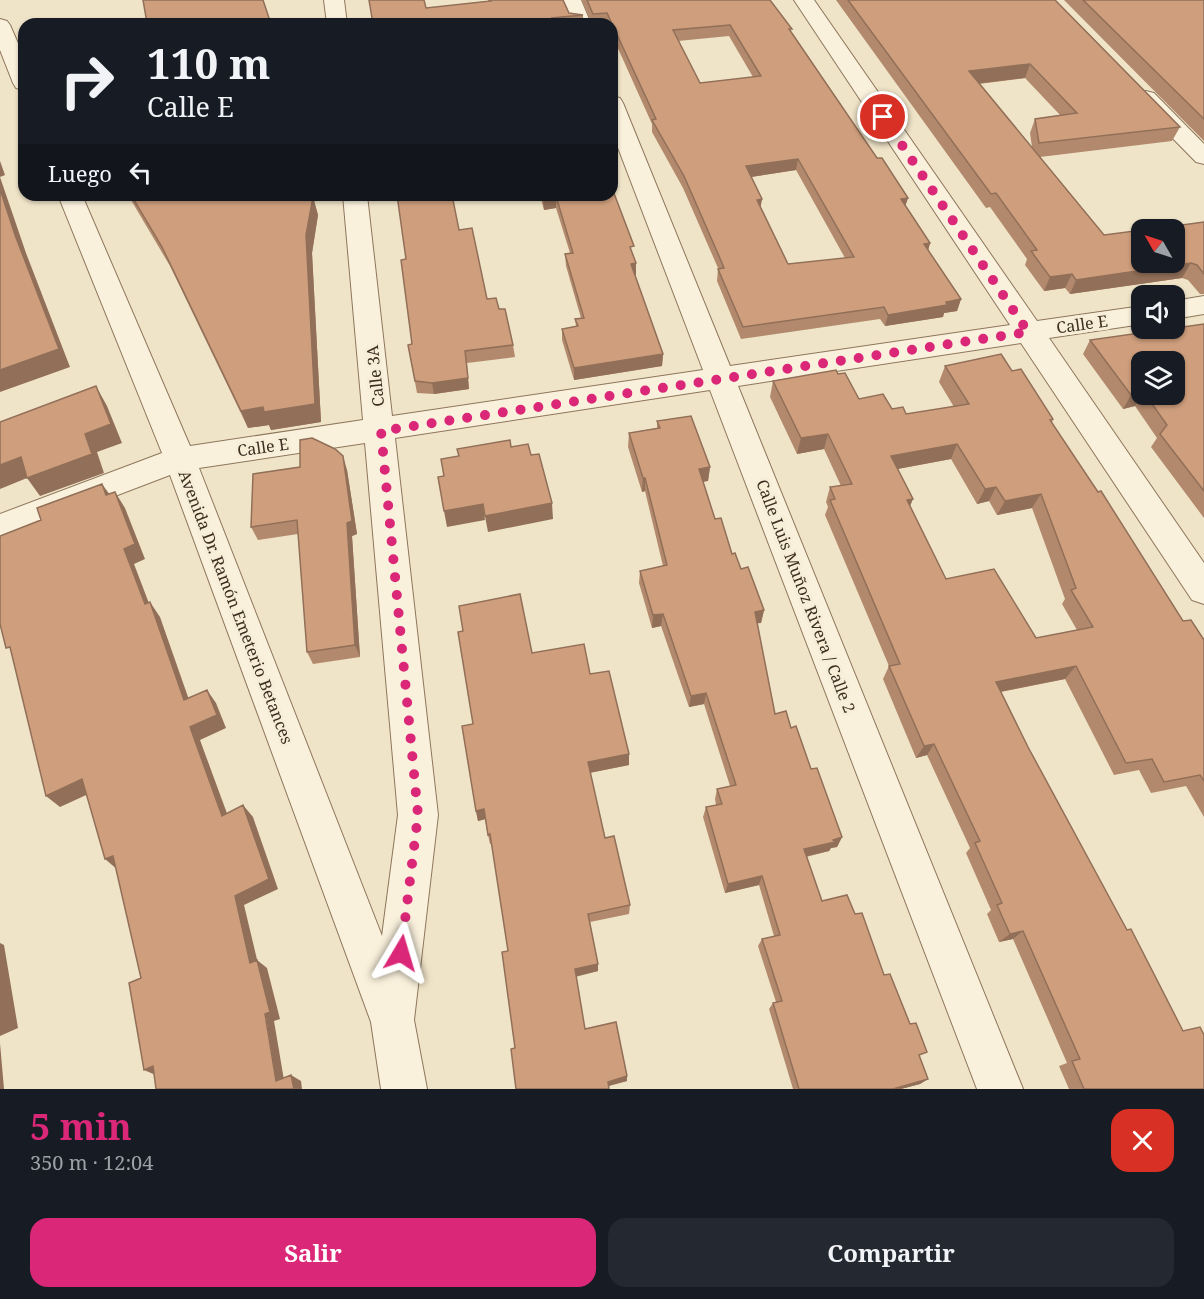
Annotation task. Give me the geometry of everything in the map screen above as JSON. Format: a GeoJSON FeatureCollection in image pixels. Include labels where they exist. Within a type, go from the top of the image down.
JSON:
{"type":"FeatureCollection","features":[{"type":"Feature","properties":{"kind":"street"},"geometry":{"type":"LineString","coordinates":[[334,0],[336,18]]}},
{"type":"Feature","properties":{"kind":"street"},"geometry":{"type":"LineString","coordinates":[[571,0],[578,18]]}},
{"type":"Feature","properties":{"kind":"street"},"geometry":{"type":"LineString","coordinates":[[804,0],[1204,590]]}},
{"type":"Feature","properties":{"kind":"street"},"geometry":{"type":"LineString","coordinates":[[0,25],[18,68]]}},
{"type":"Feature","properties":{"kind":"street"},"geometry":{"type":"LineString","coordinates":[[1131,83],[1204,157]]}},
{"type":"Feature","properties":{"kind":"street","name":"Calle Luis Muñoz Rivera / Calle 2"},"geometry":{"type":"LineString","coordinates":[[618,118],[1000,1089]]}},
{"type":"Feature","properties":{"kind":"street","name":"Avenida Dr. Ramón Emeterio Betances"},"geometry":{"type":"LineString","coordinates":[[72,201],[180,459],[393,1022]]}},
{"type":"Feature","properties":{"kind":"street","name":"Calle 3A"},"geometry":{"type":"LineString","coordinates":[[356,201],[381,431],[418,815],[393,1022]]}},
{"type":"Feature","properties":{"kind":"street"},"geometry":{"type":"LineString","coordinates":[[1185,308],[1204,305]]}},
{"type":"Feature","properties":{"kind":"street","name":"Calle E"},"geometry":{"type":"LineString","coordinates":[[0,527],[180,459],[381,431],[1131,317]]}},
{"type":"Feature","properties":{"kind":"street"},"geometry":{"type":"LineString","coordinates":[[393,1022],[405,1089]]}},
{"type":"Feature","properties":{"kind":"building"},"geometry":{"type":"Polygon","coordinates":[[[143,0],[263,0],[269,18],[146,18],[143,0]]]}},
{"type":"Feature","properties":{"kind":"building"},"geometry":{"type":"Polygon","coordinates":[[[369,0],[424,0],[426,8],[490,0],[563,0],[569,13],[583,15],[552,18],[372,18],[369,0]]]}},
{"type":"Feature","properties":{"kind":"building"},"geometry":{"type":"Polygon","coordinates":[[[587,0],[770,0],[792,29],[789,29],[877,158],[882,158],[908,198],[901,199],[930,243],[924,244],[961,299],[946,302],[947,305],[888,315],[884,307],[743,327],[718,269],[724,268],[719,256],[684,176],[652,120],[656,119],[618,37],[618,18],[609,18],[607,13],[593,14],[587,0]],[[730,25],[673,30],[700,83],[761,76],[730,25]],[[798,159],[746,166],[762,199],[757,200],[788,264],[854,257],[798,159]]]}},
{"type":"Feature","properties":{"kind":"building"},"geometry":{"type":"Polygon","coordinates":[[[848,0],[1055,0],[1180,127],[1039,143],[1035,119],[1077,113],[1030,64],[969,71],[1104,235],[1131,231],[1131,272],[1076,280],[1072,274],[1050,277],[1031,251],[1037,250],[996,193],[991,194],[848,0]]]}},
{"type":"Feature","properties":{"kind":"building"},"geometry":{"type":"Polygon","coordinates":[[[1083,0],[1204,0],[1204,119],[1083,0]]]}},
{"type":"Feature","properties":{"kind":"building"},"geometry":{"type":"Polygon","coordinates":[[[0,189],[15,235],[59,349],[0,370],[0,189]]]}},
{"type":"Feature","properties":{"kind":"building"},"geometry":{"type":"Polygon","coordinates":[[[135,201],[312,201],[306,235],[315,404],[264,412],[263,407],[241,411],[162,247],[135,201]]]}},
{"type":"Feature","properties":{"kind":"building"},"geometry":{"type":"Polygon","coordinates":[[[398,201],[453,201],[459,230],[472,228],[487,299],[496,298],[499,309],[505,309],[513,345],[465,351],[468,378],[432,383],[415,381],[408,345],[412,344],[401,260],[406,259],[398,201]]]}},
{"type":"Feature","properties":{"kind":"building"},"geometry":{"type":"Polygon","coordinates":[[[557,201],[617,201],[634,246],[630,247],[636,263],[631,264],[663,354],[574,368],[562,329],[578,326],[575,319],[584,318],[565,254],[573,253],[557,201]]]}},
{"type":"Feature","properties":{"kind":"building"},"geometry":{"type":"Polygon","coordinates":[[[1204,222],[1204,274],[1197,265],[1185,264],[1185,225],[1204,222]]]}},
{"type":"Feature","properties":{"kind":"building"},"geometry":{"type":"Polygon","coordinates":[[[1204,324],[1204,491],[1160,434],[1167,425],[1153,405],[1185,405],[1185,351],[1131,351],[1131,395],[1090,340],[1131,334],[1131,339],[1185,339],[1185,327],[1204,324]]]}},
{"type":"Feature","properties":{"kind":"building"},"geometry":{"type":"Polygon","coordinates":[[[1001,354],[1012,371],[1021,369],[1053,419],[1050,420],[1098,492],[1101,491],[1183,621],[1191,620],[1204,640],[1204,781],[1200,775],[1164,782],[1152,759],[1126,763],[1076,666],[996,682],[1028,747],[1127,930],[1131,929],[1183,1031],[1200,1027],[1204,1035],[1204,1089],[1084,1089],[1072,1061],[1080,1059],[1023,931],[1010,934],[997,905],[1002,903],[975,843],[980,841],[934,744],[924,746],[889,666],[900,664],[830,500],[835,499],[830,487],[852,484],[828,434],[801,438],[773,381],[836,370],[838,374],[845,373],[859,399],[883,394],[892,409],[903,407],[906,414],[969,404],[945,366],[1001,354]],[[957,444],[891,456],[913,499],[907,500],[946,579],[994,569],[1036,638],[1093,627],[1071,590],[1076,588],[1041,494],[1005,501],[996,487],[985,489],[957,444]]]}},
{"type":"Feature","properties":{"kind":"building"},"geometry":{"type":"Polygon","coordinates":[[[96,386],[111,424],[85,434],[92,454],[27,478],[21,457],[0,465],[0,422],[96,386]]]}},
{"type":"Feature","properties":{"kind":"building"},"geometry":{"type":"Polygon","coordinates":[[[691,416],[710,467],[699,469],[715,519],[721,518],[732,554],[735,553],[741,569],[748,567],[764,610],[755,612],[775,714],[786,711],[791,728],[796,726],[811,769],[817,768],[842,837],[833,840],[835,842],[804,849],[822,901],[847,895],[855,914],[862,913],[884,975],[890,974],[910,1024],[916,1023],[927,1052],[919,1055],[928,1079],[893,1089],[799,1089],[773,1003],[782,1001],[762,939],[780,935],[762,876],[728,884],[706,807],[722,804],[717,789],[736,785],[706,693],[691,696],[663,614],[653,615],[640,571],[667,565],[645,478],[643,478],[629,433],[660,428],[657,421],[691,416]]]}},
{"type":"Feature","properties":{"kind":"building"},"geometry":{"type":"Polygon","coordinates":[[[312,438],[335,449],[343,456],[352,521],[347,523],[355,645],[307,652],[297,520],[251,527],[253,474],[300,467],[300,440],[312,438]]]}},
{"type":"Feature","properties":{"kind":"building"},"geometry":{"type":"Polygon","coordinates":[[[510,440],[511,447],[528,444],[531,455],[539,454],[552,503],[485,516],[483,504],[444,511],[438,477],[444,476],[441,459],[459,456],[457,449],[510,440]]]}},
{"type":"Feature","properties":{"kind":"building"},"geometry":{"type":"Polygon","coordinates":[[[102,484],[106,495],[115,492],[135,544],[124,549],[145,604],[150,602],[184,700],[207,690],[217,715],[190,727],[222,816],[243,805],[269,879],[235,896],[250,963],[257,960],[270,1012],[265,1014],[276,1081],[291,1075],[294,1089],[156,1089],[153,1066],[144,1070],[129,983],[141,978],[113,856],[105,859],[82,779],[46,796],[10,647],[6,648],[0,624],[0,536],[41,520],[37,508],[102,484]]]}},
{"type":"Feature","properties":{"kind":"building"},"geometry":{"type":"Polygon","coordinates":[[[520,594],[532,653],[584,644],[590,674],[609,671],[629,754],[588,762],[605,838],[614,836],[630,905],[588,914],[598,964],[575,969],[585,1029],[616,1022],[627,1076],[608,1082],[609,1089],[516,1089],[511,1049],[515,1048],[502,952],[508,951],[490,834],[488,835],[484,809],[476,811],[462,726],[473,724],[458,632],[463,631],[459,606],[520,594]]]}},
{"type":"Feature","properties":{"kind":"route"},"geometry":{"type":"LineString","coordinates":[[401,953],[418,815],[381,431],[1028,332],[883,117]]}}]}
